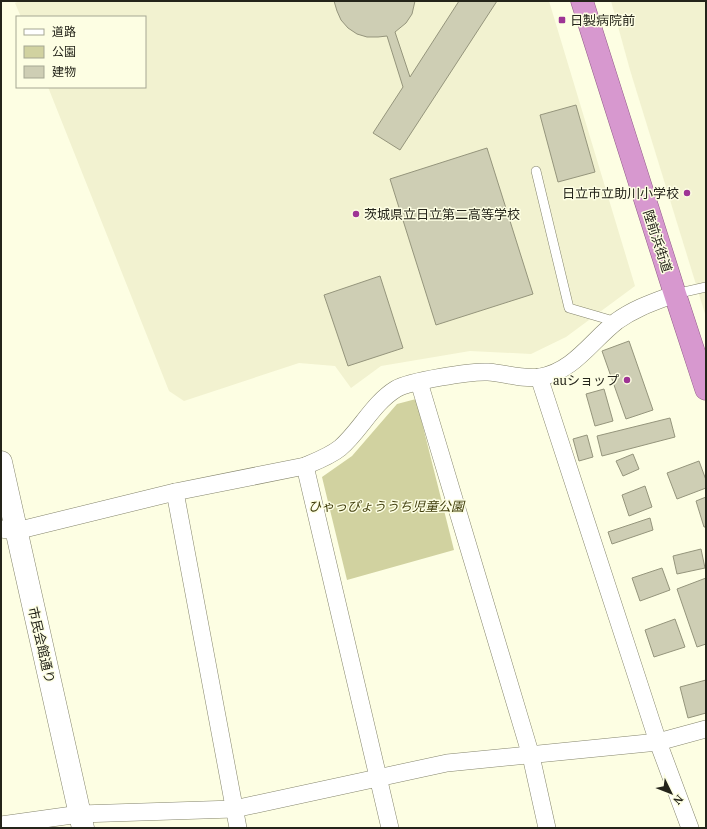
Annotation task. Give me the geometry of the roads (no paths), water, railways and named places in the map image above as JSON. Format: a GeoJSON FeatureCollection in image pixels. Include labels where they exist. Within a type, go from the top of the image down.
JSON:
{"type":"FeatureCollection","features":[{"type":"Feature","properties":{"kind":"highway","name":"陸前浜街道"},"geometry":{"type":"LineString","coordinates":[[582,1],[706,389]]}},
{"type":"Feature","properties":{"kind":"street"},"geometry":{"type":"LineString","coordinates":[[9,530],[175,492],[305,466],[340,448],[380,403],[397,388],[419,382],[487,372],[539,377],[556,372],[574,361],[617,322],[639,308],[675,294]]}},
{"type":"Feature","properties":{"kind":"street"},"geometry":{"type":"LineString","coordinates":[[539,377],[658,742],[690,828]]}},
{"type":"Feature","properties":{"kind":"street"},"geometry":{"type":"LineString","coordinates":[[419,382],[531,756],[547,828]]}},
{"type":"Feature","properties":{"kind":"street","name":"市民会館通り"},"geometry":{"type":"LineString","coordinates":[[1,462],[9,530],[81,821]]}},
{"type":"Feature","properties":{"kind":"street"},"geometry":{"type":"LineString","coordinates":[[305,466],[390,828]]}},
{"type":"Feature","properties":{"kind":"street"},"geometry":{"type":"LineString","coordinates":[[175,492],[238,828]]}},
{"type":"Feature","properties":{"kind":"street"},"geometry":{"type":"LineString","coordinates":[[1,824],[81,821],[234,809],[447,763],[531,756],[658,742],[706,729]]}},
{"type":"Feature","properties":{"kind":"lane"},"geometry":{"type":"LineString","coordinates":[[536,171],[569,308],[617,322]]}},
{"type":"Feature","properties":{"kind":"lane"},"geometry":{"type":"LineString","coordinates":[[675,294],[706,287]]}},
{"type":"Feature","properties":{"kind":"place","name":"日製病院前"},"geometry":{"type":"Point","coordinates":[562,20]}},
{"type":"Feature","properties":{"kind":"place","name":"日立市立助川小学校"},"geometry":{"type":"Point","coordinates":[687,193]}},
{"type":"Feature","properties":{"kind":"place","name":"茨城県立日立第二高等学校"},"geometry":{"type":"Point","coordinates":[356,214]}},
{"type":"Feature","properties":{"kind":"place","name":"auショップ"},"geometry":{"type":"Point","coordinates":[627,380]}},
{"type":"Feature","properties":{"kind":"park label","name":"ひゃっぴょううち児童公園"},"geometry":{"type":"Point","coordinates":[386,506]}}]}
